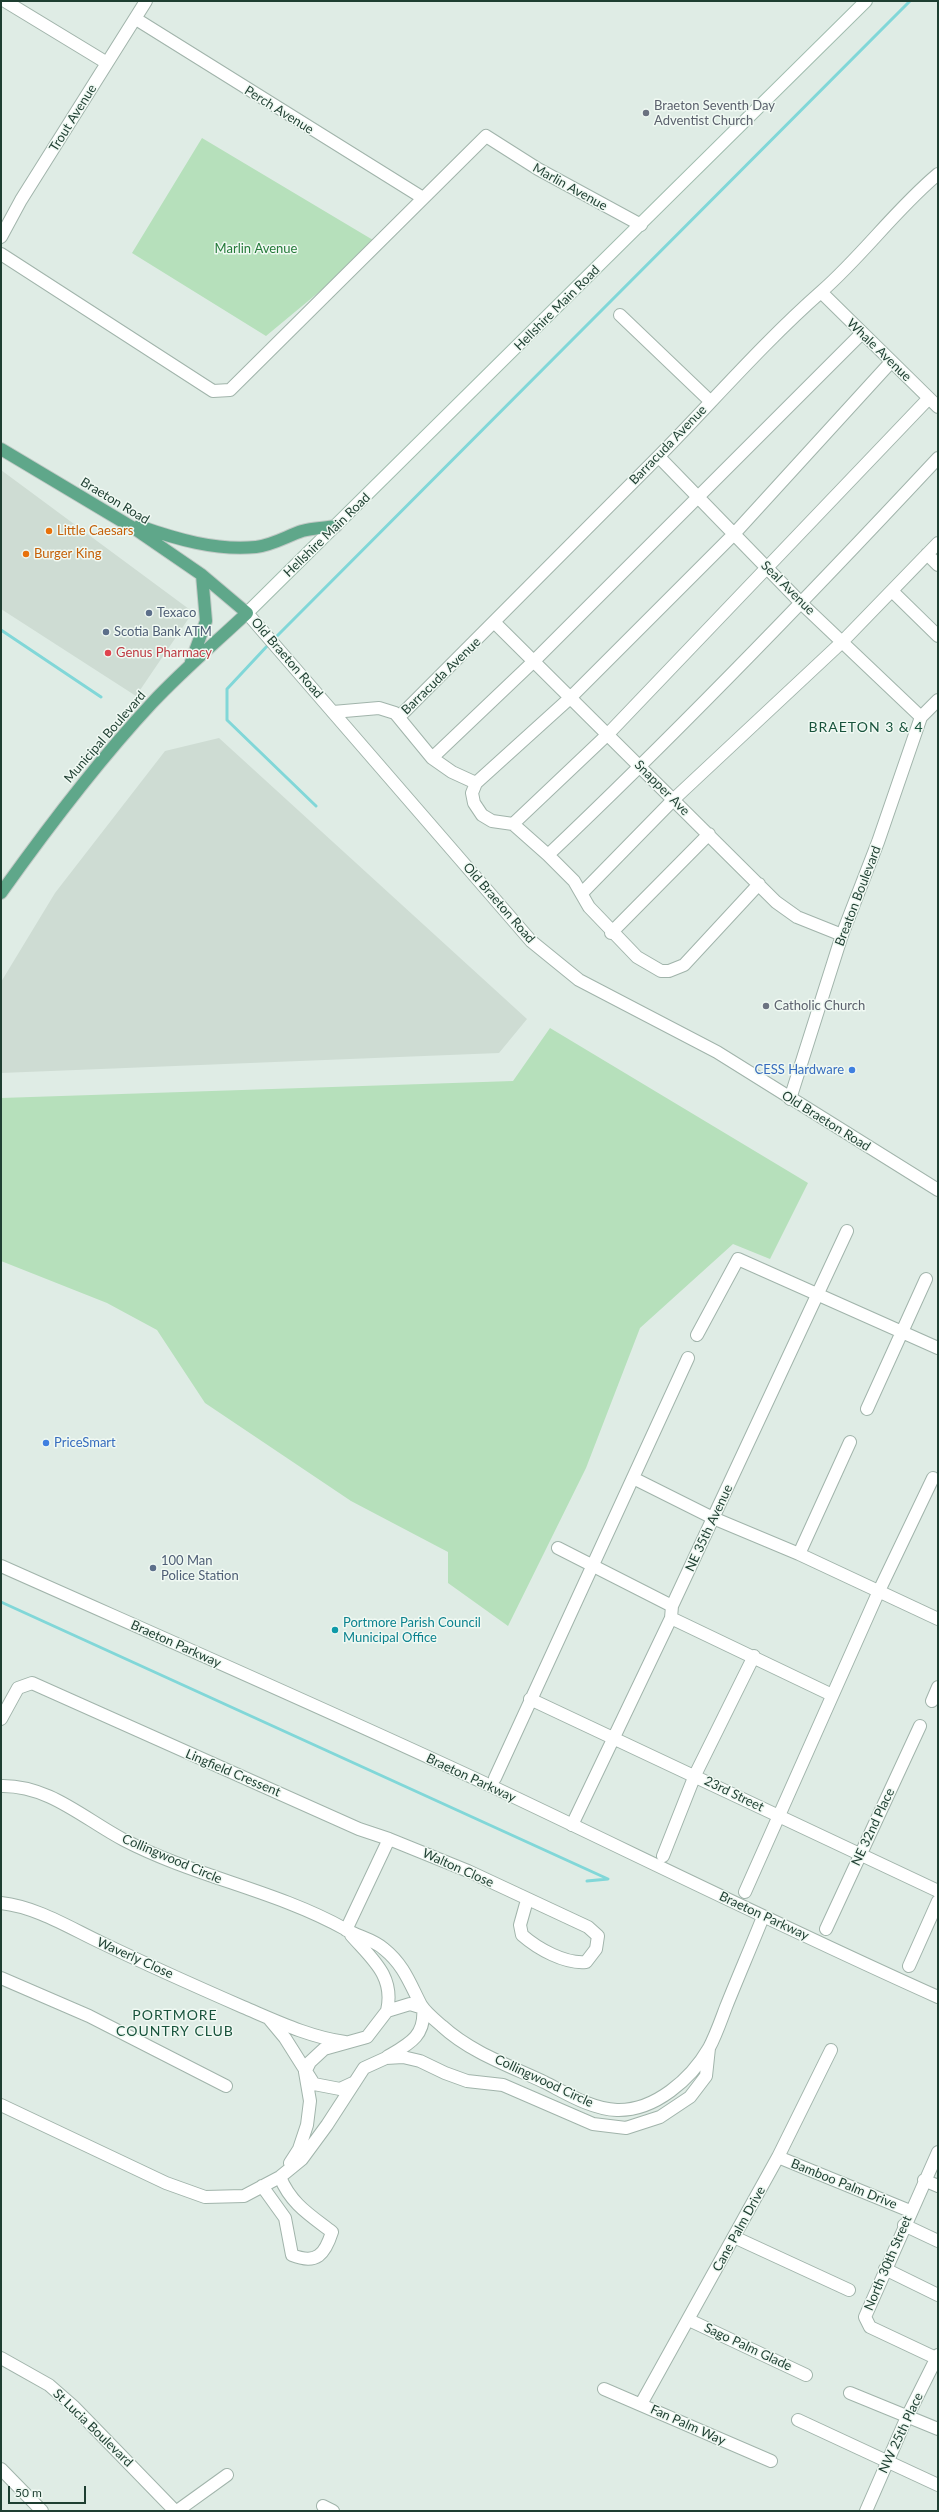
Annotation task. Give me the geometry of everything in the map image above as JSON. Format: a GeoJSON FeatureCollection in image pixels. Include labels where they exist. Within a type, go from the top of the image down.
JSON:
{"type":"FeatureCollection","features":[{"type":"Feature","properties":{"kind":"main road","name":"Braeton Road"},"geometry":{"type":"LineString","coordinates":[[1,449],[121,519],[202,575],[247,613]]}},
{"type":"Feature","properties":{"kind":"main road"},"geometry":{"type":"LineString","coordinates":[[121,519],[176,539],[230,546],[256,547],[278,542],[303,531],[336,526]]}},
{"type":"Feature","properties":{"kind":"main road"},"geometry":{"type":"LineString","coordinates":[[191,663],[206,621],[202,575]]}},
{"type":"Feature","properties":{"kind":"main road","name":"Municipal Boulevard"},"geometry":{"type":"LineString","coordinates":[[1,893],[55,818],[152,703],[191,663],[247,613]]}},
{"type":"Feature","properties":{"kind":"street"},"geometry":{"type":"LineString","coordinates":[[5,1],[106,63]]}},
{"type":"Feature","properties":{"kind":"street","name":"Trout Avenue"},"geometry":{"type":"LineString","coordinates":[[1,237],[21,200],[146,1]]}},
{"type":"Feature","properties":{"kind":"street","name":"Hellshire Main Road"},"geometry":{"type":"LineString","coordinates":[[247,613],[866,1]]}},
{"type":"Feature","properties":{"kind":"street","name":"Perch Avenue"},"geometry":{"type":"LineString","coordinates":[[136,19],[424,198]]}},
{"type":"Feature","properties":{"kind":"street","name":"Marlin Avenue"},"geometry":{"type":"LineString","coordinates":[[1,254],[213,391],[230,390],[486,136],[538,169],[641,225]]}},
{"type":"Feature","properties":{"kind":"street","name":"Barracuda Avenue"},"geometry":{"type":"LineString","coordinates":[[399,717],[495,623],[659,457],[710,401],[780,330],[821,292],[888,225],[921,188],[938,174]]}},
{"type":"Feature","properties":{"kind":"street","name":"Whale Avenue"},"geometry":{"type":"LineString","coordinates":[[821,292],[862,334],[934,402]]}},
{"type":"Feature","properties":{"kind":"street"},"geometry":{"type":"LineString","coordinates":[[620,315],[710,401]]}},
{"type":"Feature","properties":{"kind":"street"},"geometry":{"type":"LineString","coordinates":[[432,758],[534,662],[697,497],[862,334]]}},
{"type":"Feature","properties":{"kind":"street"},"geometry":{"type":"LineString","coordinates":[[760,884],[692,958],[677,969],[661,971],[651,967],[637,957],[611,933],[589,907],[582,893],[548,855],[513,824],[492,821],[482,814],[474,803],[472,793],[476,783],[570,698],[734,534],[891,362]]}},
{"type":"Feature","properties":{"kind":"street"},"geometry":{"type":"LineString","coordinates":[[513,824],[608,734],[769,568],[813,519],[934,402]]}},
{"type":"Feature","properties":{"kind":"street","name":"Seal Avenue"},"geometry":{"type":"LineString","coordinates":[[659,457],[769,568],[802,604],[921,717]]}},
{"type":"Feature","properties":{"kind":"street"},"geometry":{"type":"LineString","coordinates":[[548,855],[641,767],[802,604],[938,458]]}},
{"type":"Feature","properties":{"kind":"street"},"geometry":{"type":"LineString","coordinates":[[582,893],[674,800],[842,642],[938,543]]}},
{"type":"Feature","properties":{"kind":"street"},"geometry":{"type":"LineString","coordinates":[[927,554],[938,565]]}},
{"type":"Feature","properties":{"kind":"street"},"geometry":{"type":"LineString","coordinates":[[892,591],[938,636]]}},
{"type":"Feature","properties":{"kind":"street","name":"Old Braeton Road"},"geometry":{"type":"LineString","coordinates":[[247,613],[531,941],[579,980],[717,1052],[790,1099],[938,1190]]}},
{"type":"Feature","properties":{"kind":"street","name":"Snapper Ave"},"geometry":{"type":"LineString","coordinates":[[495,623],[760,884],[776,902],[797,917],[842,934]]}},
{"type":"Feature","properties":{"kind":"street","name":"Breaton Boulevard"},"geometry":{"type":"LineString","coordinates":[[790,1099],[842,934],[878,842],[921,717],[938,700]]}},
{"type":"Feature","properties":{"kind":"street"},"geometry":{"type":"LineString","coordinates":[[333,712],[379,708],[395,713],[432,758],[452,772],[476,783]]}},
{"type":"Feature","properties":{"kind":"street"},"geometry":{"type":"LineString","coordinates":[[611,933],[709,834]]}},
{"type":"Feature","properties":{"kind":"street","name":"NE 35th Avenue"},"geometry":{"type":"LineString","coordinates":[[572,1825],[671,1618],[672,1606],[819,1294],[847,1231]]}},
{"type":"Feature","properties":{"kind":"street"},"geometry":{"type":"LineString","coordinates":[[697,1335],[738,1259],[938,1348]]}},
{"type":"Feature","properties":{"kind":"street"},"geometry":{"type":"LineString","coordinates":[[867,1409],[926,1279]]}},
{"type":"Feature","properties":{"kind":"street"},"geometry":{"type":"LineString","coordinates":[[495,1778],[591,1565],[688,1358]]}},
{"type":"Feature","properties":{"kind":"street"},"geometry":{"type":"LineString","coordinates":[[799,1554],[850,1442]]}},
{"type":"Feature","properties":{"kind":"street"},"geometry":{"type":"LineString","coordinates":[[632,1478],[713,1518],[799,1554],[878,1593],[938,1619]]}},
{"type":"Feature","properties":{"kind":"street"},"geometry":{"type":"LineString","coordinates":[[745,1892],[878,1593],[933,1478]]}},
{"type":"Feature","properties":{"kind":"street"},"geometry":{"type":"LineString","coordinates":[[558,1548],[672,1606]]}},
{"type":"Feature","properties":{"kind":"street","name":"Braeton Parkway"},"geometry":{"type":"LineString","coordinates":[[1,1566],[240,1672],[572,1825],[938,1997]]}},
{"type":"Feature","properties":{"kind":"street"},"geometry":{"type":"LineString","coordinates":[[671,1618],[754,1656],[832,1695]]}},
{"type":"Feature","properties":{"kind":"street"},"geometry":{"type":"LineString","coordinates":[[663,1856],[695,1775],[754,1656]]}},
{"type":"Feature","properties":{"kind":"street","name":"Lingfield Cressent"},"geometry":{"type":"LineString","coordinates":[[1,1719],[18,1688],[32,1683],[359,1829],[389,1839]]}},
{"type":"Feature","properties":{"kind":"street"},"geometry":{"type":"LineString","coordinates":[[932,1701],[938,1687]]}},
{"type":"Feature","properties":{"kind":"street","name":"23rd Street"},"geometry":{"type":"LineString","coordinates":[[530,1699],[612,1739],[695,1775],[938,1891]]}},
{"type":"Feature","properties":{"kind":"street","name":"NE 32nd Place"},"geometry":{"type":"LineString","coordinates":[[826,1929],[920,1726]]}},
{"type":"Feature","properties":{"kind":"street","name":"Collingwood Circle"},"geometry":{"type":"LineString","coordinates":[[1,1786],[16,1786],[54,1797],[125,1840],[214,1878],[269,1894],[322,1916],[346,1930],[370,1940],[384,1949],[407,1974],[423,2008],[444,2028],[464,2042],[567,2093],[605,2108],[633,2109],[666,2094],[684,2079],[709,2048]]}},
{"type":"Feature","properties":{"kind":"street"},"geometry":{"type":"LineString","coordinates":[[346,1930],[389,1839]]}},
{"type":"Feature","properties":{"kind":"street","name":"Walton Close"},"geometry":{"type":"LineString","coordinates":[[389,1839],[468,1871],[527,1900],[588,1927],[598,1936],[596,1949],[586,1962],[575,1963],[565,1959],[534,1945],[522,1935],[520,1925],[527,1900]]}},
{"type":"Feature","properties":{"kind":"street"},"geometry":{"type":"LineString","coordinates":[[909,1966],[938,1900]]}},
{"type":"Feature","properties":{"kind":"street","name":"Waverly Close"},"geometry":{"type":"LineString","coordinates":[[1,1903],[13,1904],[54,1920],[268,2017],[323,2039],[345,2042]]}},
{"type":"Feature","properties":{"kind":"street"},"geometry":{"type":"LineString","coordinates":[[709,2048],[763,1916]]}},
{"type":"Feature","properties":{"kind":"street","name":"Collingwood Circle"},"geometry":{"type":"LineString","coordinates":[[346,1930],[368,1953],[388,1982],[389,2000],[387,2011]]}},
{"type":"Feature","properties":{"kind":"street"},"geometry":{"type":"LineString","coordinates":[[1,1978],[89,2016],[226,2086]]}},
{"type":"Feature","properties":{"kind":"street"},"geometry":{"type":"LineString","coordinates":[[262,2186],[285,2218],[292,2255],[302,2259],[317,2258],[327,2248],[332,2232],[299,2207],[291,2199],[280,2178],[299,2149],[307,2125],[310,2101],[305,2072],[310,2062],[324,2049],[367,2037],[387,2011],[410,2004],[423,2008],[423,2028],[411,2041],[386,2058]]}},
{"type":"Feature","properties":{"kind":"street","name":"Waverly Close"},"geometry":{"type":"LineString","coordinates":[[268,2017],[285,2038],[305,2072]]}},
{"type":"Feature","properties":{"kind":"street","name":"Collingwood Circle"},"geometry":{"type":"LineString","coordinates":[[1,2105],[166,2183],[205,2197],[244,2196],[280,2178],[302,2159],[364,2068],[386,2058],[403,2057],[420,2061],[445,2073],[467,2081],[504,2085],[593,2124],[626,2128],[660,2117],[690,2097],[706,2076],[709,2048]]}},
{"type":"Feature","properties":{"kind":"street","name":"Cane Palm Drive"},"geometry":{"type":"LineString","coordinates":[[641,2404],[689,2320],[778,2157],[831,2050]]}},
{"type":"Feature","properties":{"kind":"street"},"geometry":{"type":"LineString","coordinates":[[305,2072],[314,2084],[329,2088],[340,2089],[355,2082]]}},
{"type":"Feature","properties":{"kind":"street","name":"North 30th Street"},"geometry":{"type":"LineString","coordinates":[[938,2152],[865,2313],[865,2321],[870,2327],[938,2357]]}},
{"type":"Feature","properties":{"kind":"street","name":"Bamboo Palm Drive"},"geometry":{"type":"LineString","coordinates":[[778,2157],[910,2211]]}},
{"type":"Feature","properties":{"kind":"street"},"geometry":{"type":"LineString","coordinates":[[924,2180],[938,2186]]}},
{"type":"Feature","properties":{"kind":"street"},"geometry":{"type":"LineString","coordinates":[[904,2225],[938,2240]]}},
{"type":"Feature","properties":{"kind":"street"},"geometry":{"type":"LineString","coordinates":[[734,2237],[849,2290]]}},
{"type":"Feature","properties":{"kind":"street"},"geometry":{"type":"LineString","coordinates":[[885,2269],[938,2295]]}},
{"type":"Feature","properties":{"kind":"street","name":"Sago Palm Glade"},"geometry":{"type":"LineString","coordinates":[[689,2320],[806,2375]]}},
{"type":"Feature","properties":{"kind":"street","name":"NW 25th Place"},"geometry":{"type":"LineString","coordinates":[[866,2511],[907,2417],[938,2357]]}},
{"type":"Feature","properties":{"kind":"street","name":"St Lucia Boulevard"},"geometry":{"type":"LineString","coordinates":[[1,2358],[24,2369],[55,2390],[176,2511]]}},
{"type":"Feature","properties":{"kind":"street","name":"Fan Palm Way"},"geometry":{"type":"LineString","coordinates":[[604,2389],[771,2462]]}},
{"type":"Feature","properties":{"kind":"street"},"geometry":{"type":"LineString","coordinates":[[850,2393],[907,2417],[938,2428]]}},
{"type":"Feature","properties":{"kind":"street"},"geometry":{"type":"LineString","coordinates":[[798,2420],[938,2485]]}},
{"type":"Feature","properties":{"kind":"street"},"geometry":{"type":"LineString","coordinates":[[1,2469],[42,2511]]}},
{"type":"Feature","properties":{"kind":"street"},"geometry":{"type":"LineString","coordinates":[[176,2511],[227,2475]]}},
{"type":"Feature","properties":{"kind":"shaded area"},"geometry":{"type":"Polygon","coordinates":[[[1,470],[193,612],[136,696],[1,609],[1,470]]]}},
{"type":"Feature","properties":{"kind":"shaded area"},"geometry":{"type":"Polygon","coordinates":[[[219,738],[527,1019],[499,1053],[1,1073],[1,982],[55,893],[165,751],[219,738]]]}},
{"type":"Feature","properties":{"kind":"green space","name":"Marlin Avenue"},"geometry":{"type":"Polygon","coordinates":[[[202,138],[378,243],[266,336],[132,253],[202,138]]]}},
{"type":"Feature","properties":{"kind":"green space"},"geometry":{"type":"Polygon","coordinates":[[[550,1028],[808,1183],[770,1259],[733,1244],[640,1328],[586,1468],[508,1626],[448,1583],[448,1552],[351,1501],[205,1403],[157,1330],[107,1303],[1,1261],[1,1098],[513,1081],[550,1028]]]}},
{"type":"Feature","properties":{"kind":"waterway"},"geometry":{"type":"LineString","coordinates":[[273,640],[910,1]]}},
{"type":"Feature","properties":{"kind":"waterway"},"geometry":{"type":"LineString","coordinates":[[1,630],[101,697]]}},
{"type":"Feature","properties":{"kind":"waterway"},"geometry":{"type":"LineString","coordinates":[[269,644],[227,689],[227,720],[316,806]]}},
{"type":"Feature","properties":{"kind":"waterway"},"geometry":{"type":"LineString","coordinates":[[1,1602],[608,1879],[587,1881]]}},
{"type":"Feature","properties":{"kind":"place","name":"Braeton Seventh Day Adventist Church"},"geometry":{"type":"Point","coordinates":[646,113]}},
{"type":"Feature","properties":{"kind":"place","name":"Little Caesars"},"geometry":{"type":"Point","coordinates":[49,531]}},
{"type":"Feature","properties":{"kind":"place","name":"Burger King"},"geometry":{"type":"Point","coordinates":[26,554]}},
{"type":"Feature","properties":{"kind":"place","name":"Texaco"},"geometry":{"type":"Point","coordinates":[149,613]}},
{"type":"Feature","properties":{"kind":"place","name":"Scotia Bank ATM"},"geometry":{"type":"Point","coordinates":[106,632]}},
{"type":"Feature","properties":{"kind":"place","name":"Genus Pharmacy"},"geometry":{"type":"Point","coordinates":[108,653]}},
{"type":"Feature","properties":{"kind":"place","name":"Catholic Church"},"geometry":{"type":"Point","coordinates":[766,1006]}},
{"type":"Feature","properties":{"kind":"place","name":"CESS Hardware"},"geometry":{"type":"Point","coordinates":[852,1070]}},
{"type":"Feature","properties":{"kind":"place","name":"PriceSmart"},"geometry":{"type":"Point","coordinates":[46,1443]}},
{"type":"Feature","properties":{"kind":"place","name":"100 Man Police Station"},"geometry":{"type":"Point","coordinates":[153,1568]}},
{"type":"Feature","properties":{"kind":"place","name":"Portmore Parish Council Municipal Office"},"geometry":{"type":"Point","coordinates":[335,1630]}},
{"type":"Feature","properties":{"kind":"district","name":"BRAETON 3 & 4"},"geometry":{"type":"Point","coordinates":[866,727]}},
{"type":"Feature","properties":{"kind":"district","name":"PORTMORE COUNTRY CLUB"},"geometry":{"type":"Point","coordinates":[175,2024]}}]}
